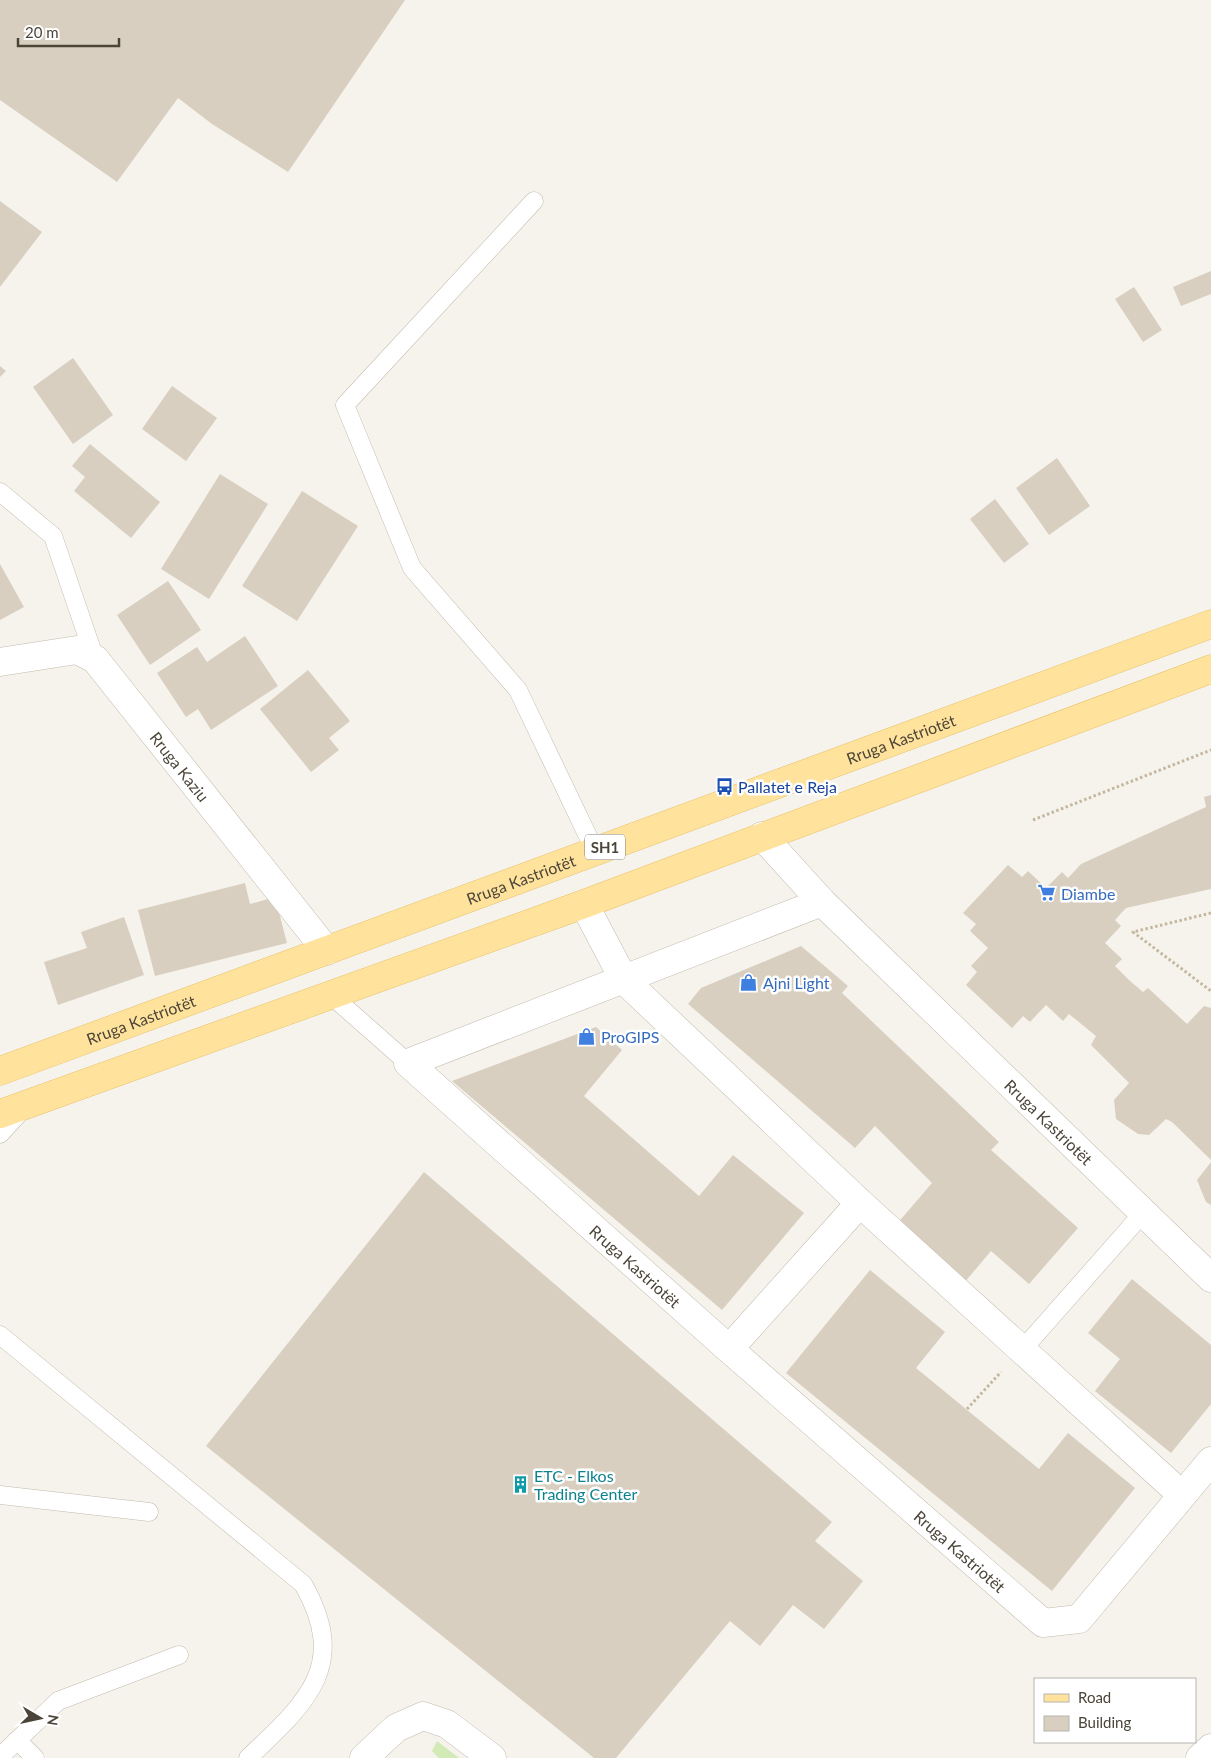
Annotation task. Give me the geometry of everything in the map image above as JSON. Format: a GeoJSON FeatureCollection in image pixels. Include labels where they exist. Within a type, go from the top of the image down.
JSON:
{"type":"FeatureCollection","features":[{"type":"Feature","properties":{"kind":"main road","name":"Rruga Kastriotët"},"geometry":{"type":"LineString","coordinates":[[0,1071],[1211,624]]}},
{"type":"Feature","properties":{"kind":"main road"},"geometry":{"type":"LineString","coordinates":[[0,1114],[584,904],[1211,669]]}},
{"type":"Feature","properties":{"kind":"street"},"geometry":{"type":"LineString","coordinates":[[0,662],[77,650],[95,659]]}},
{"type":"Feature","properties":{"kind":"street","name":"Rruga Kaziu"},"geometry":{"type":"LineString","coordinates":[[95,659],[327,951]]}},
{"type":"Feature","properties":{"kind":"street","name":"Rruga Kastriotët"},"geometry":{"type":"LineString","coordinates":[[762,836],[822,902],[1211,1278]]}},
{"type":"Feature","properties":{"kind":"street"},"geometry":{"type":"LineString","coordinates":[[408,1063],[822,902]]}},
{"type":"Feature","properties":{"kind":"street"},"geometry":{"type":"LineString","coordinates":[[584,904],[624,980],[860,1203],[1182,1495]]}},
{"type":"Feature","properties":{"kind":"street","name":"Rruga Kastriotët"},"geometry":{"type":"LineString","coordinates":[[408,1063],[729,1349],[1044,1623],[1078,1619],[1211,1461]]}},
{"type":"Feature","properties":{"kind":"street"},"geometry":{"type":"LineString","coordinates":[[729,1349],[860,1203]]}},
{"type":"Feature","properties":{"kind":"street"},"geometry":{"type":"LineString","coordinates":[[364,1758],[396,1728],[423,1716],[447,1724],[492,1758]]}},
{"type":"Feature","properties":{"kind":"street"},"geometry":{"type":"LineString","coordinates":[[1200,1758],[1211,1748]]}},
{"type":"Feature","properties":{"kind":"lane"},"geometry":{"type":"LineString","coordinates":[[534,202],[345,405],[412,568],[518,690],[595,851]]}},
{"type":"Feature","properties":{"kind":"lane"},"geometry":{"type":"LineString","coordinates":[[0,492],[53,536],[95,659]]}},
{"type":"Feature","properties":{"kind":"lane","name":"Rruga Kastriotët"},"geometry":{"type":"LineString","coordinates":[[332,996],[408,1063]]}},
{"type":"Feature","properties":{"kind":"lane"},"geometry":{"type":"LineString","coordinates":[[0,1134],[30,1102]]}},
{"type":"Feature","properties":{"kind":"lane"},"geometry":{"type":"LineString","coordinates":[[1022,1350],[1143,1213]]}},
{"type":"Feature","properties":{"kind":"lane"},"geometry":{"type":"LineString","coordinates":[[0,1335],[274,1559],[303,1584],[308,1591],[316,1606],[323,1633],[323,1661],[315,1683],[304,1700],[284,1724],[248,1758]]}},
{"type":"Feature","properties":{"kind":"lane"},"geometry":{"type":"LineString","coordinates":[[0,1495],[149,1512]]}},
{"type":"Feature","properties":{"kind":"lane"},"geometry":{"type":"LineString","coordinates":[[0,1757],[58,1700],[179,1655]]}},
{"type":"Feature","properties":{"kind":"lane"},"geometry":{"type":"LineString","coordinates":[[18,1740],[35,1758]]}},
{"type":"Feature","properties":{"kind":"path"},"geometry":{"type":"LineString","coordinates":[[1033,820],[1211,750]]}},
{"type":"Feature","properties":{"kind":"path"},"geometry":{"type":"LineString","coordinates":[[1211,913],[1133,932],[1211,991]]}},
{"type":"Feature","properties":{"kind":"path"},"geometry":{"type":"LineString","coordinates":[[967,1409],[1022,1350]]}},
{"type":"Feature","properties":{"kind":"green space"},"geometry":{"type":"Polygon","coordinates":[[[437,1741],[459,1758],[439,1758],[432,1751],[437,1741]]]}},
{"type":"Feature","properties":{"kind":"building"},"geometry":{"type":"Polygon","coordinates":[[[0,0],[405,0],[288,172],[212,124],[178,98],[117,182],[0,100],[0,0]]]}},
{"type":"Feature","properties":{"kind":"building"},"geometry":{"type":"Polygon","coordinates":[[[0,201],[42,232],[0,287],[0,201]]]}},
{"type":"Feature","properties":{"kind":"building"},"geometry":{"type":"Polygon","coordinates":[[[1211,271],[1211,294],[1181,306],[1173,287],[1211,271]]]}},
{"type":"Feature","properties":{"kind":"building"},"geometry":{"type":"Polygon","coordinates":[[[1134,287],[1162,330],[1143,342],[1115,299],[1134,287]]]}},
{"type":"Feature","properties":{"kind":"building"},"geometry":{"type":"Polygon","coordinates":[[[73,358],[113,415],[73,444],[33,387],[73,358]]]}},
{"type":"Feature","properties":{"kind":"building"},"geometry":{"type":"Polygon","coordinates":[[[0,366],[6,371],[0,377],[0,366]]]}},
{"type":"Feature","properties":{"kind":"building"},"geometry":{"type":"Polygon","coordinates":[[[172,386],[217,418],[186,461],[142,429],[172,386]]]}},
{"type":"Feature","properties":{"kind":"building"},"geometry":{"type":"Polygon","coordinates":[[[90,444],[160,502],[131,538],[74,491],[85,477],[72,466],[90,444]]]}},
{"type":"Feature","properties":{"kind":"building"},"geometry":{"type":"Polygon","coordinates":[[[1057,458],[1090,506],[1049,535],[1016,488],[1057,458]]]}},
{"type":"Feature","properties":{"kind":"building"},"geometry":{"type":"Polygon","coordinates":[[[220,474],[268,504],[209,599],[161,569],[220,474]]]}},
{"type":"Feature","properties":{"kind":"building"},"geometry":{"type":"Polygon","coordinates":[[[302,491],[358,526],[297,621],[242,586],[302,491]]]}},
{"type":"Feature","properties":{"kind":"building"},"geometry":{"type":"Polygon","coordinates":[[[995,499],[1029,544],[1004,563],[970,519],[995,499]]]}},
{"type":"Feature","properties":{"kind":"building"},"geometry":{"type":"Polygon","coordinates":[[[0,564],[24,607],[0,620],[0,564]]]}},
{"type":"Feature","properties":{"kind":"building"},"geometry":{"type":"Polygon","coordinates":[[[168,581],[201,630],[150,665],[117,615],[168,581]]]}},
{"type":"Feature","properties":{"kind":"building"},"geometry":{"type":"Polygon","coordinates":[[[245,636],[278,686],[211,730],[198,709],[186,717],[157,673],[197,647],[207,662],[245,636]]]}},
{"type":"Feature","properties":{"kind":"building"},"geometry":{"type":"Polygon","coordinates":[[[308,670],[350,721],[329,738],[339,750],[311,772],[260,709],[308,670]]]}},
{"type":"Feature","properties":{"kind":"building"},"geometry":{"type":"Polygon","coordinates":[[[1211,795],[1211,889],[1126,908],[1115,920],[1121,926],[1105,943],[1122,959],[1115,966],[1129,980],[1143,992],[1148,988],[1187,1024],[1204,1006],[1211,1008],[1211,1160],[1172,1122],[1166,1119],[1149,1135],[1138,1134],[1116,1119],[1114,1100],[1129,1083],[1091,1045],[1096,1036],[1069,1014],[1063,1021],[1046,1005],[1030,1022],[1023,1016],[1012,1028],[966,985],[977,972],[971,966],[988,948],[970,931],[976,924],[963,913],[1008,865],[1022,877],[1028,871],[1046,888],[1062,872],[1068,878],[1081,864],[1206,807],[1204,797],[1211,795]]]}},
{"type":"Feature","properties":{"kind":"building"},"geometry":{"type":"Polygon","coordinates":[[[245,883],[250,904],[275,897],[287,943],[155,976],[138,910],[245,883]]]}},
{"type":"Feature","properties":{"kind":"building"},"geometry":{"type":"Polygon","coordinates":[[[124,917],[144,975],[58,1005],[44,962],[87,948],[81,932],[124,917]]]}},
{"type":"Feature","properties":{"kind":"building"},"geometry":{"type":"Polygon","coordinates":[[[801,946],[848,986],[842,993],[999,1142],[991,1150],[1078,1228],[1029,1284],[991,1251],[964,1283],[896,1225],[932,1183],[875,1126],[855,1148],[688,1004],[701,988],[801,946]]]}},
{"type":"Feature","properties":{"kind":"building"},"geometry":{"type":"Polygon","coordinates":[[[596,1027],[622,1050],[584,1096],[699,1196],[733,1155],[804,1213],[722,1310],[452,1081],[596,1027]]]}},
{"type":"Feature","properties":{"kind":"building"},"geometry":{"type":"Polygon","coordinates":[[[1211,1162],[1211,1205],[1206,1202],[1197,1180],[1211,1162]]]}},
{"type":"Feature","properties":{"kind":"building","name":"ETC - Elkos Trading Center"},"geometry":{"type":"Polygon","coordinates":[[[424,1172],[832,1522],[815,1541],[863,1581],[824,1629],[793,1605],[760,1646],[730,1621],[616,1758],[594,1758],[206,1446],[424,1172]]]}},
{"type":"Feature","properties":{"kind":"building"},"geometry":{"type":"Polygon","coordinates":[[[870,1270],[945,1332],[916,1368],[1039,1469],[1068,1433],[1135,1488],[1052,1591],[786,1373],[870,1270]]]}},
{"type":"Feature","properties":{"kind":"building"},"geometry":{"type":"Polygon","coordinates":[[[1132,1279],[1211,1345],[1211,1404],[1171,1453],[1095,1391],[1120,1359],[1088,1333],[1132,1279]]]}},
{"type":"Feature","properties":{"kind":"place","name":"Pallatet e Reja"},"geometry":{"type":"Point","coordinates":[724,786]}},
{"type":"Feature","properties":{"kind":"place","name":"Diambe"},"geometry":{"type":"Point","coordinates":[1047,893]}},
{"type":"Feature","properties":{"kind":"place","name":"Ajni Light"},"geometry":{"type":"Point","coordinates":[749,982]}},
{"type":"Feature","properties":{"kind":"place","name":"ProGIPS"},"geometry":{"type":"Point","coordinates":[587,1036]}},
{"type":"Feature","properties":{"kind":"place","name":"ETC - Elkos Trading Center"},"geometry":{"type":"Point","coordinates":[520,1484]}}]}
